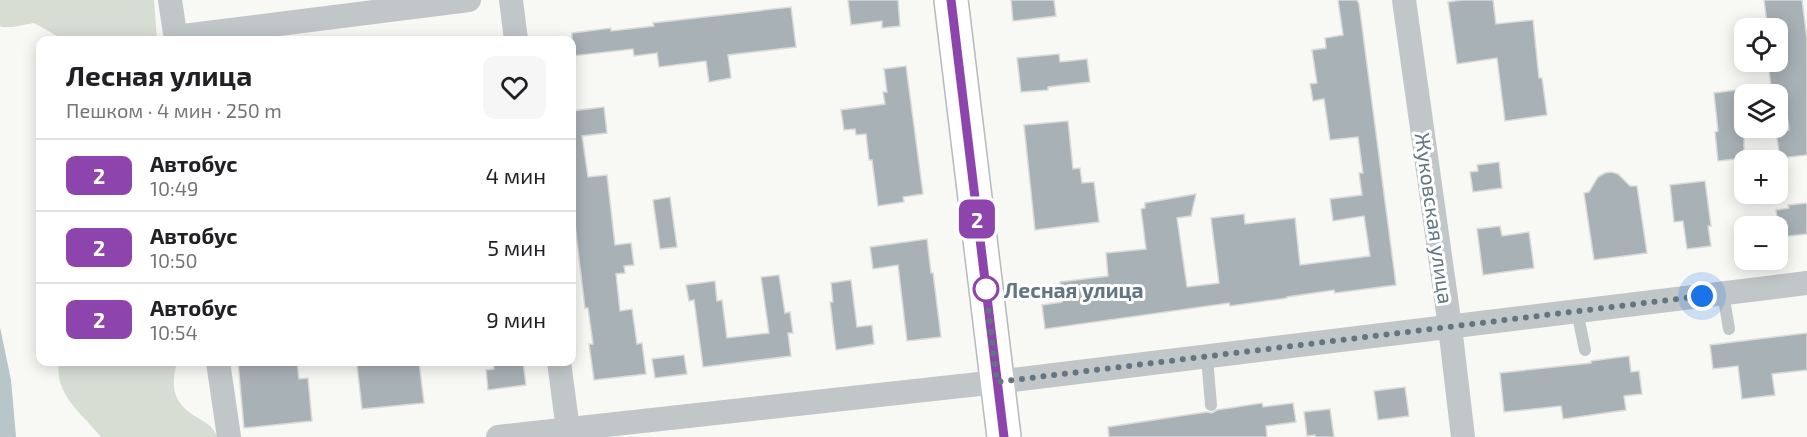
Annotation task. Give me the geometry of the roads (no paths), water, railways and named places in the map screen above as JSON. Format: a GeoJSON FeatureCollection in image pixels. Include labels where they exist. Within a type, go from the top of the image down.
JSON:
{"type":"FeatureCollection","features":[{"type":"Feature","properties":{"kind":"main road"},"geometry":{"type":"LineString","coordinates":[[951,0],[1004,437]]}},
{"type":"Feature","properties":{"kind":"street"},"geometry":{"type":"LineString","coordinates":[[170,0],[176,36]]}},
{"type":"Feature","properties":{"kind":"street"},"geometry":{"type":"LineString","coordinates":[[199,36],[469,0]]}},
{"type":"Feature","properties":{"kind":"street"},"geometry":{"type":"LineString","coordinates":[[511,0],[516,36]]}},
{"type":"Feature","properties":{"kind":"street","name":"Жуковская улица"},"geometry":{"type":"LineString","coordinates":[[1404,0],[1450,327],[1463,437]]}},
{"type":"Feature","properties":{"kind":"street"},"geometry":{"type":"LineString","coordinates":[[498,437],[569,433],[1807,283]]}},
{"type":"Feature","properties":{"kind":"street"},"geometry":{"type":"LineString","coordinates":[[220,366],[229,437]]}},
{"type":"Feature","properties":{"kind":"street"},"geometry":{"type":"LineString","coordinates":[[560,366],[569,433]]}},
{"type":"Feature","properties":{"kind":"lane"},"geometry":{"type":"LineString","coordinates":[[1723,293],[1729,329]]}},
{"type":"Feature","properties":{"kind":"lane"},"geometry":{"type":"LineString","coordinates":[[1577,311],[1585,350]]}},
{"type":"Feature","properties":{"kind":"lane"},"geometry":{"type":"LineString","coordinates":[[1207,357],[1211,405]]}},
{"type":"Feature","properties":{"kind":"place","name":"Лесная улица"},"geometry":{"type":"Point","coordinates":[986,289]}}]}
